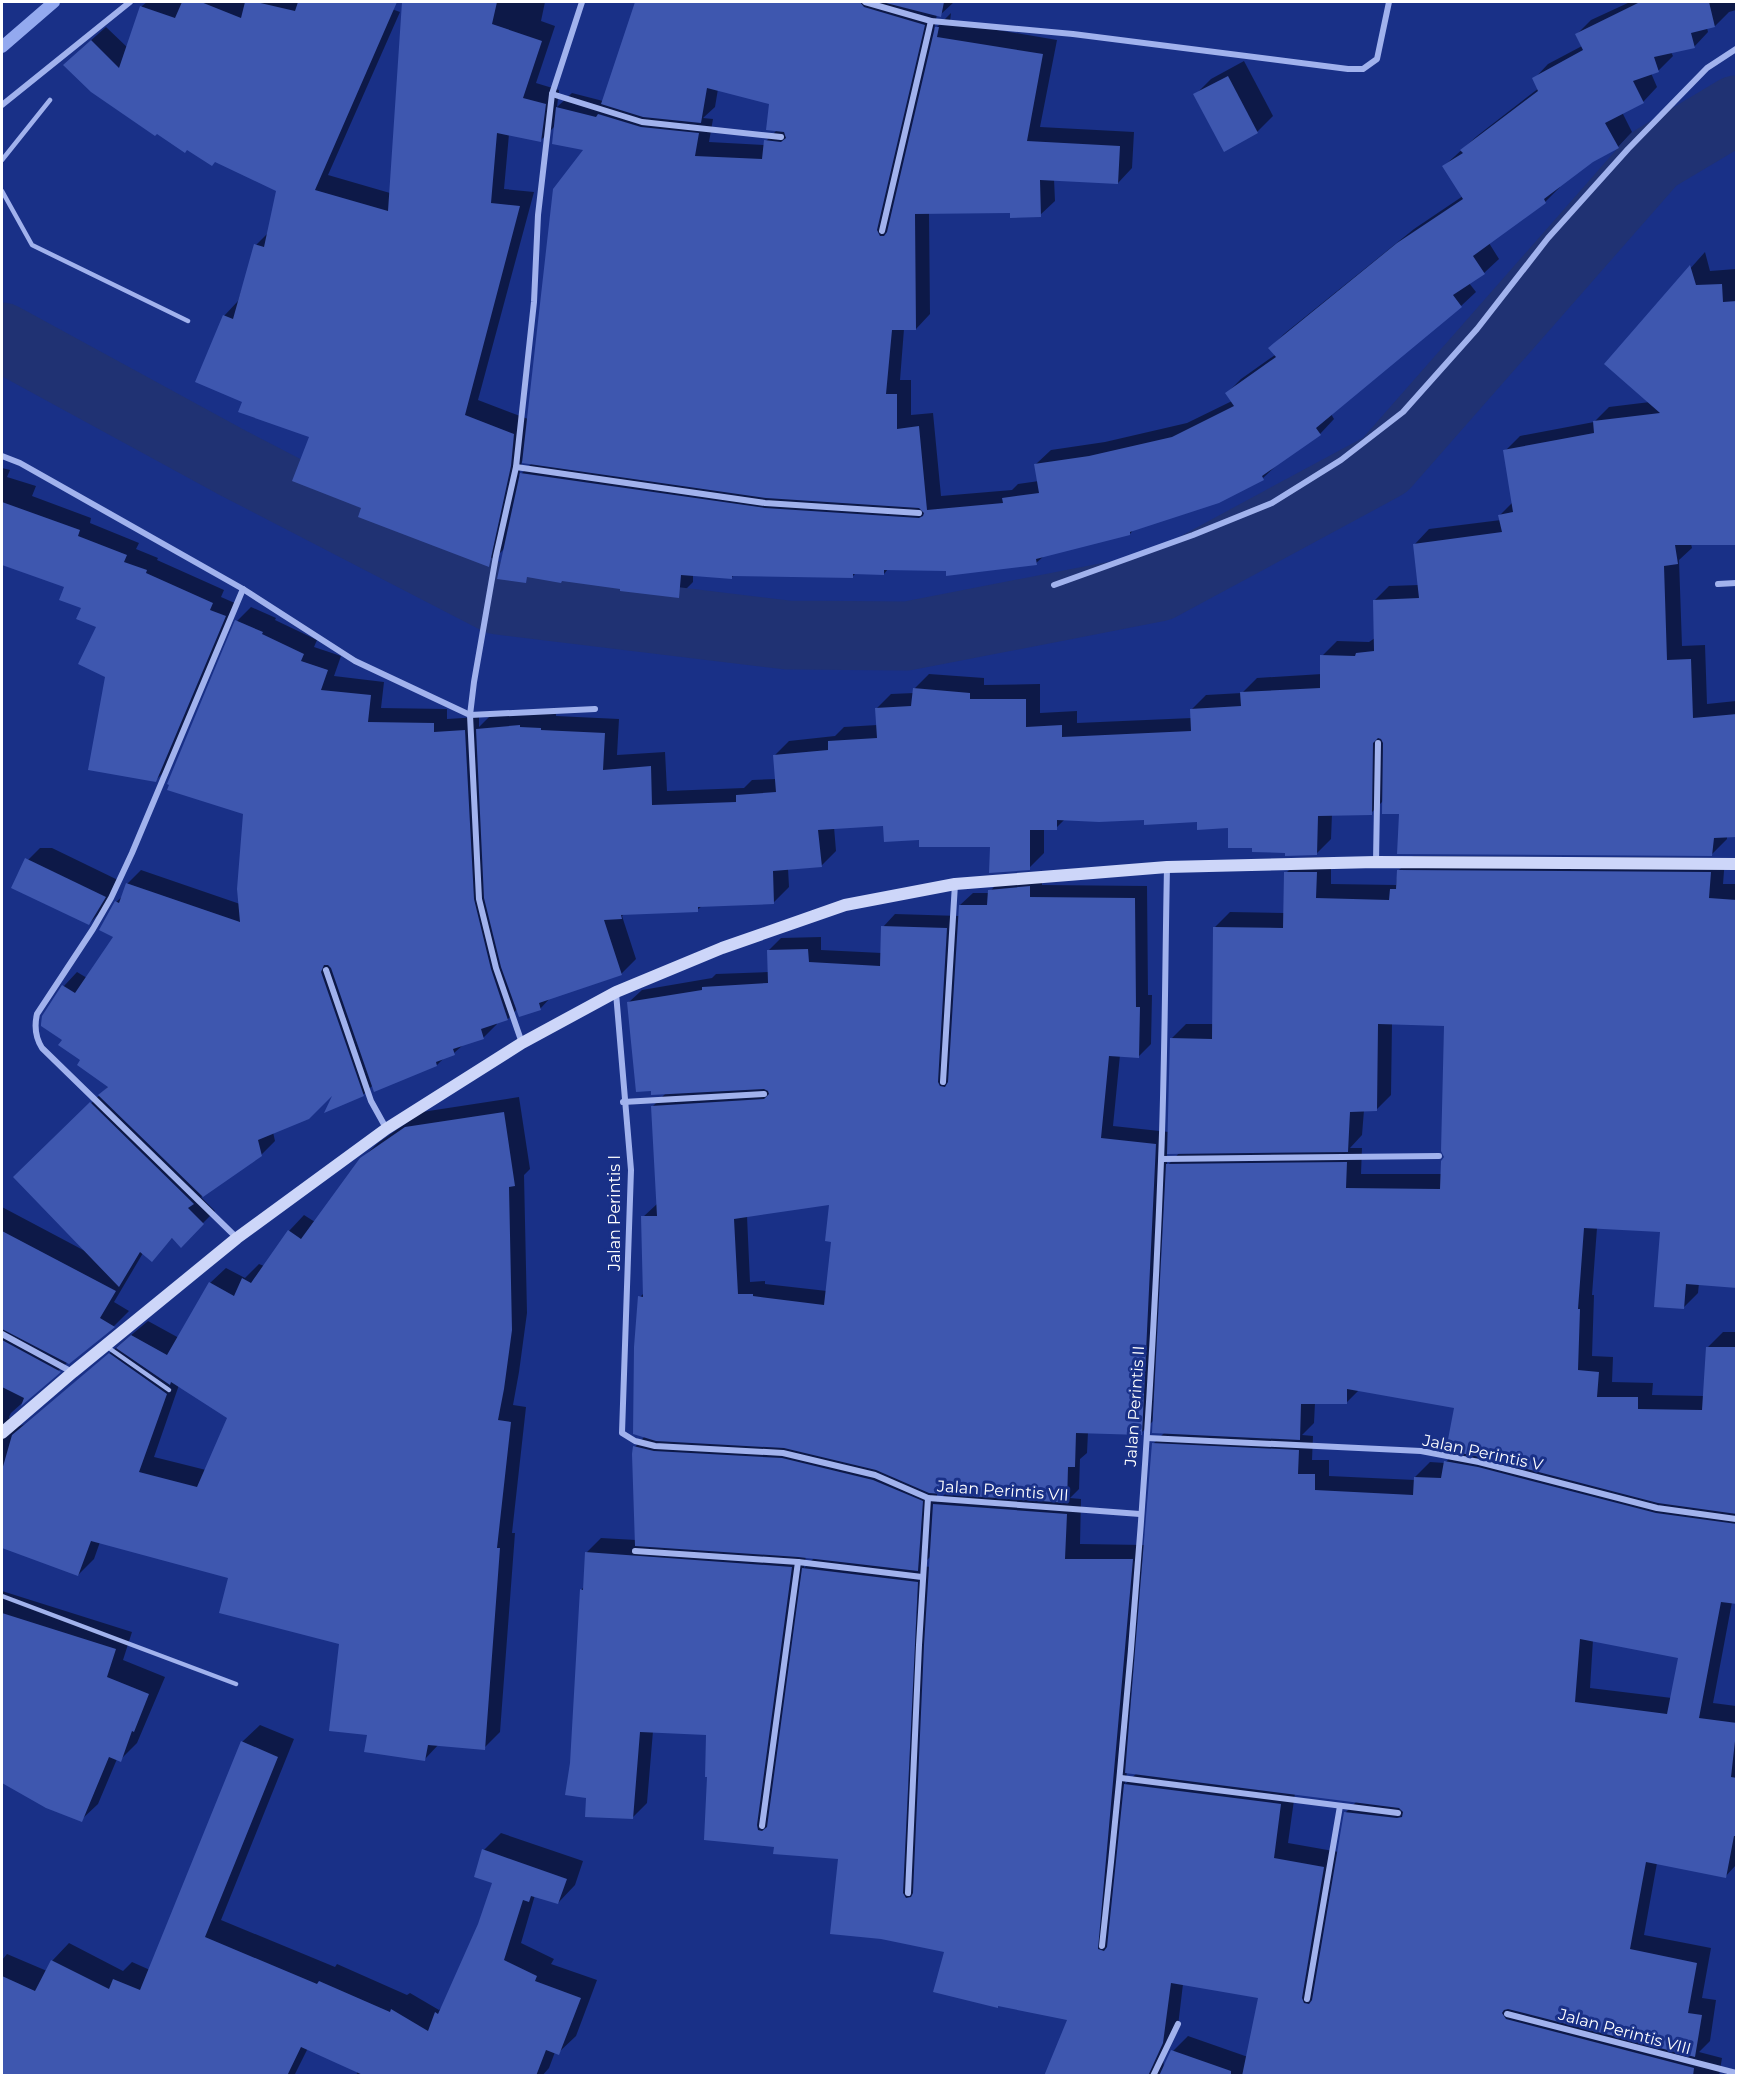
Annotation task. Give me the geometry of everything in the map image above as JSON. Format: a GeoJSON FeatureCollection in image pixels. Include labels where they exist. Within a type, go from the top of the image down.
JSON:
{"type":"FeatureCollection","features":[{"type":"Feature","properties":{"kind":"street"},"geometry":{"type":"LineString","coordinates":[[2,105],[130,2]]}},
{"type":"Feature","properties":{"kind":"street"},"geometry":{"type":"LineString","coordinates":[[522,1043],[496,968],[479,899],[470,715],[496,555],[516,467],[534,302],[538,214],[552,94],[582,2]]}},
{"type":"Feature","properties":{"kind":"street"},"geometry":{"type":"LineString","coordinates":[[865,2],[931,21],[1073,34],[1348,69],[1363,69],[1377,59],[1389,2]]}},
{"type":"Feature","properties":{"kind":"street"},"geometry":{"type":"LineString","coordinates":[[882,231],[931,21]]}},
{"type":"Feature","properties":{"kind":"street"},"geometry":{"type":"LineString","coordinates":[[1054,585],[1193,535],[1272,503],[1341,460],[1403,412],[1477,329],[1548,237],[1628,148],[1707,68],[1737,48]]}},
{"type":"Feature","properties":{"kind":"street"},"geometry":{"type":"LineString","coordinates":[[552,94],[642,122],[781,137]]}},
{"type":"Feature","properties":{"kind":"street"},"geometry":{"type":"LineString","coordinates":[[2,456],[20,463],[243,589],[355,661],[470,715],[595,709]]}},
{"type":"Feature","properties":{"kind":"street"},"geometry":{"type":"LineString","coordinates":[[516,467],[765,503],[919,513]]}},
{"type":"Feature","properties":{"kind":"street"},"geometry":{"type":"LineString","coordinates":[[1718,584],[1737,583]]}},
{"type":"Feature","properties":{"kind":"street"},"geometry":{"type":"LineString","coordinates":[[237,1238],[42,1048],[35,1034],[35,1024],[37,1014],[93,928],[115,889],[243,589]]}},
{"type":"Feature","properties":{"kind":"street"},"geometry":{"type":"LineString","coordinates":[[1376,862],[1378,743]]}},
{"type":"Feature","properties":{"kind":"street"},"geometry":{"type":"LineString","coordinates":[[2,1433],[237,1238],[386,1129],[522,1043],[616,992],[722,948],[844,905],[955,884],[1167,867],[1376,862],[1737,864]]}},
{"type":"Feature","properties":{"kind":"street","name":"Jalan Perintis II"},"geometry":{"type":"LineString","coordinates":[[1102,1946],[1121,1778],[1147,1438],[1162,1159],[1167,867]]}},
{"type":"Feature","properties":{"kind":"street"},"geometry":{"type":"LineString","coordinates":[[943,1082],[955,884]]}},
{"type":"Feature","properties":{"kind":"street"},"geometry":{"type":"LineString","coordinates":[[326,970],[371,1101],[386,1129]]}},
{"type":"Feature","properties":{"kind":"street","name":"Jalan Perintis I"},"geometry":{"type":"LineString","coordinates":[[616,992],[623,1102],[631,1170],[622,1433]]}},
{"type":"Feature","properties":{"kind":"street"},"geometry":{"type":"LineString","coordinates":[[623,1102],[764,1094]]}},
{"type":"Feature","properties":{"kind":"street"},"geometry":{"type":"LineString","coordinates":[[1162,1159],[1439,1156]]}},
{"type":"Feature","properties":{"kind":"street"},"geometry":{"type":"LineString","coordinates":[[2,1334],[73,1372]]}},
{"type":"Feature","properties":{"kind":"street","name":"Jalan Perintis VII"},"geometry":{"type":"LineString","coordinates":[[622,1433],[635,1441],[655,1446],[783,1453],[875,1475],[928,1498],[1140,1514]]}},
{"type":"Feature","properties":{"kind":"street","name":"Jalan Perintis V"},"geometry":{"type":"LineString","coordinates":[[1147,1438],[1421,1451],[1479,1462],[1657,1508],[1737,1519]]}},
{"type":"Feature","properties":{"kind":"street"},"geometry":{"type":"LineString","coordinates":[[908,1893],[922,1577],[928,1498]]}},
{"type":"Feature","properties":{"kind":"street"},"geometry":{"type":"LineString","coordinates":[[635,1551],[798,1562],[922,1577]]}},
{"type":"Feature","properties":{"kind":"street"},"geometry":{"type":"LineString","coordinates":[[762,1826],[798,1562]]}},
{"type":"Feature","properties":{"kind":"street"},"geometry":{"type":"LineString","coordinates":[[1121,1778],[1398,1813]]}},
{"type":"Feature","properties":{"kind":"street"},"geometry":{"type":"LineString","coordinates":[[1307,1999],[1340,1806]]}},
{"type":"Feature","properties":{"kind":"street","name":"Jalan Perintis VIII"},"geometry":{"type":"LineString","coordinates":[[1506,2014],[1737,2073]]}},
{"type":"Feature","properties":{"kind":"street"},"geometry":{"type":"LineString","coordinates":[[1153,2076],[1178,2024]]}},
{"type":"Feature","properties":{"kind":"lane"},"geometry":{"type":"LineString","coordinates":[[2,159],[50,100]]}},
{"type":"Feature","properties":{"kind":"lane"},"geometry":{"type":"LineString","coordinates":[[2,191],[32,245],[188,321]]}},
{"type":"Feature","properties":{"kind":"lane"},"geometry":{"type":"LineString","coordinates":[[106,1346],[169,1390]]}},
{"type":"Feature","properties":{"kind":"lane"},"geometry":{"type":"LineString","coordinates":[[2,1596],[236,1684]]}},
{"type":"Feature","properties":{"kind":"building"},"geometry":{"type":"Polygon","coordinates":[[[182,2],[201,2],[241,18],[245,2],[256,2],[295,11],[298,2],[397,2],[315,190],[388,211],[402,2],[497,2],[492,24],[542,41],[523,98],[546,104],[541,142],[497,133],[491,203],[520,206],[465,415],[514,434],[511,466],[489,567],[358,517],[361,508],[292,481],[309,437],[238,412],[242,402],[195,382],[223,315],[233,319],[254,244],[264,247],[276,191],[215,162],[212,166],[187,150],[185,153],[157,134],[155,136],[91,92],[63,65],[91,40],[119,68],[140,6],[175,18],[182,2]]]}},
{"type":"Feature","properties":{"kind":"building"},"geometry":{"type":"Polygon","coordinates":[[[635,2],[860,2],[864,7],[925,25],[877,230],[880,236],[884,236],[887,232],[935,27],[939,27],[937,37],[1043,54],[1027,141],[1120,146],[1118,184],[1040,180],[1041,217],[1010,218],[1010,213],[915,214],[916,330],[892,330],[886,394],[897,394],[897,429],[919,426],[927,510],[1003,503],[1002,498],[1039,493],[1034,464],[1089,456],[1172,437],[1234,406],[1225,393],[1276,357],[1268,348],[1397,243],[1463,199],[1442,166],[1463,153],[1460,150],[1538,91],[1532,78],[1583,50],[1575,34],[1640,2],[1709,2],[1715,27],[1691,33],[1695,48],[1654,57],[1659,72],[1633,81],[1644,103],[1605,123],[1619,148],[1593,162],[1544,199],[1546,203],[1473,256],[1485,274],[1453,295],[1462,307],[1316,428],[1321,435],[1262,476],[1264,480],[1219,503],[1130,532],[1130,535],[1036,559],[1037,565],[946,576],[946,571],[884,570],[884,575],[853,574],[853,578],[732,576],[732,579],[681,575],[679,598],[527,577],[526,583],[497,579],[520,473],[765,508],[919,518],[924,513],[919,508],[766,498],[522,463],[553,189],[583,150],[552,144],[556,107],[596,117],[598,114],[641,127],[699,133],[695,156],[762,159],[764,140],[781,142],[786,138],[784,132],[766,130],[769,104],[707,88],[701,123],[643,117],[601,104],[635,2]]]}},
{"type":"Feature","properties":{"kind":"building"},"geometry":{"type":"Polygon","coordinates":[[[882,2],[944,2],[941,17],[882,2]]]}},
{"type":"Feature","properties":{"kind":"building"},"geometry":{"type":"Polygon","coordinates":[[[1228,76],[1258,133],[1224,152],[1193,94],[1228,76]]]}},
{"type":"Feature","properties":{"kind":"building"},"geometry":{"type":"Polygon","coordinates":[[[1690,265],[1696,285],[1722,284],[1723,302],[1737,301],[1737,545],[1675,545],[1678,564],[1664,566],[1667,660],[1691,659],[1693,718],[1737,714],[1737,837],[1714,838],[1712,856],[1397,854],[1399,814],[1382,814],[1383,743],[1378,738],[1373,743],[1372,815],[1318,816],[1317,855],[1285,856],[1285,853],[1252,852],[1252,848],[1228,848],[1228,828],[1197,830],[1197,822],[1144,825],[1144,820],[1099,822],[1057,820],[1057,830],[1030,830],[1030,870],[989,873],[990,847],[919,847],[919,840],[884,842],[883,826],[818,830],[822,867],[773,871],[774,904],[698,907],[698,912],[621,915],[622,919],[604,920],[622,975],[539,1003],[541,1010],[519,1017],[501,967],[484,898],[476,729],[520,725],[520,727],[541,728],[541,730],[605,733],[603,770],[651,766],[652,805],[736,802],[736,795],[776,792],[773,755],[828,750],[828,741],[877,738],[875,708],[911,706],[913,688],[970,693],[970,699],[1026,699],[1026,727],[1062,725],[1062,737],[1191,731],[1190,709],[1241,706],[1240,692],[1320,688],[1320,655],[1355,656],[1356,653],[1374,651],[1373,600],[1419,598],[1413,544],[1502,532],[1498,515],[1513,512],[1503,450],[1594,433],[1593,421],[1660,413],[1604,364],[1690,265]]]}},
{"type":"Feature","properties":{"kind":"building"},"geometry":{"type":"Polygon","coordinates":[[[2,502],[80,530],[78,536],[127,555],[124,562],[147,570],[146,573],[213,603],[210,610],[226,616],[156,782],[88,770],[105,677],[78,664],[96,627],[76,619],[81,608],[59,600],[64,587],[2,565],[2,502]]]}},
{"type":"Feature","properties":{"kind":"building"},"geometry":{"type":"Polygon","coordinates":[[[235,620],[304,654],[301,661],[328,670],[321,690],[371,695],[368,722],[434,723],[434,732],[465,730],[474,899],[491,969],[508,1020],[481,1029],[484,1039],[453,1049],[455,1055],[436,1062],[437,1066],[374,1092],[331,968],[324,965],[321,972],[364,1096],[324,1113],[332,1096],[309,1119],[258,1140],[262,1156],[203,1197],[98,1095],[108,1087],[77,1065],[80,1060],[58,1045],[62,1040],[41,1024],[42,1016],[62,985],[75,993],[113,937],[99,930],[115,901],[119,903],[126,883],[240,922],[237,889],[243,814],[167,790],[169,785],[167,784],[235,620]]]}},
{"type":"Feature","properties":{"kind":"building"},"geometry":{"type":"Polygon","coordinates":[[[25,858],[106,897],[89,925],[11,888],[25,858]]]}},
{"type":"Feature","properties":{"kind":"building"},"geometry":{"type":"Polygon","coordinates":[[[1397,870],[1711,872],[1709,898],[1737,900],[1737,1288],[1686,1284],[1684,1309],[1654,1307],[1660,1232],[1584,1228],[1578,1309],[1580,1309],[1578,1370],[1599,1372],[1597,1397],[1638,1397],[1638,1409],[1702,1410],[1706,1347],[1737,1347],[1737,1514],[1658,1503],[1446,1450],[1454,1408],[1347,1389],[1347,1404],[1301,1404],[1300,1440],[1152,1433],[1166,1164],[1347,1162],[1346,1188],[1440,1189],[1441,1161],[1444,1157],[1441,1151],[1444,1026],[1378,1024],[1377,1111],[1350,1112],[1348,1152],[1167,1154],[1170,1038],[1212,1039],[1213,927],[1283,928],[1284,872],[1317,872],[1316,898],[1389,900],[1390,889],[1396,889],[1397,870]]]}},
{"type":"Feature","properties":{"kind":"building"},"geometry":{"type":"Polygon","coordinates":[[[1030,886],[1030,897],[1135,898],[1136,1007],[1140,1007],[1139,1058],[1109,1056],[1101,1138],[1156,1144],[1142,1435],[1076,1433],[1075,1467],[1068,1467],[1067,1503],[929,1493],[876,1470],[784,1448],[656,1441],[633,1434],[634,1347],[638,1296],[643,1297],[641,1216],[657,1216],[651,1106],[764,1099],[769,1094],[764,1089],[651,1095],[651,1091],[636,1092],[627,1002],[702,990],[702,987],[768,983],[767,950],[808,949],[809,962],[880,966],[881,926],[947,928],[938,1082],[940,1086],[945,1087],[948,1082],[959,905],[987,905],[988,890],[1030,886]],[[829,1205],[734,1219],[738,1294],[753,1294],[753,1296],[824,1305],[831,1242],[825,1241],[829,1205]]]}},
{"type":"Feature","properties":{"kind":"building"},"geometry":{"type":"Polygon","coordinates":[[[90,1102],[194,1204],[188,1208],[204,1224],[181,1248],[172,1238],[152,1262],[140,1252],[119,1287],[13,1177],[90,1102]]]}},
{"type":"Feature","properties":{"kind":"building"},"geometry":{"type":"Polygon","coordinates":[[[504,1112],[515,1186],[509,1187],[512,1330],[498,1420],[511,1422],[497,1548],[500,1548],[485,1750],[428,1745],[425,1761],[364,1752],[367,1735],[329,1731],[339,1644],[219,1613],[228,1578],[91,1541],[78,1576],[2,1548],[2,1470],[12,1435],[109,1353],[167,1394],[139,1472],[197,1487],[227,1418],[171,1382],[170,1385],[116,1348],[131,1335],[167,1355],[209,1282],[234,1296],[242,1278],[251,1283],[288,1230],[301,1239],[360,1158],[405,1127],[504,1112]]]}},
{"type":"Feature","properties":{"kind":"building"},"geometry":{"type":"Polygon","coordinates":[[[2,1231],[116,1291],[100,1318],[115,1327],[69,1364],[2,1329],[2,1231]]]}},
{"type":"Feature","properties":{"kind":"building"},"geometry":{"type":"Polygon","coordinates":[[[2,1340],[61,1372],[21,1406],[24,1398],[2,1387],[2,1340]]]}},
{"type":"Feature","properties":{"kind":"building"},"geometry":{"type":"Polygon","coordinates":[[[1152,1443],[1299,1450],[1298,1474],[1315,1474],[1315,1490],[1413,1495],[1414,1477],[1441,1478],[1444,1461],[1478,1467],[1656,1513],[1737,1524],[1737,1604],[1721,1602],[1699,1718],[1737,1723],[1731,1777],[1737,1778],[1737,1836],[1734,1836],[1726,1878],[1646,1862],[1630,1949],[1697,1963],[1688,2013],[1702,2015],[1695,2057],[1508,2009],[1502,2013],[1506,2019],[1694,2068],[1693,2076],[1242,2076],[1258,1998],[1171,1983],[1163,2043],[1148,2076],[1044,2076],[1067,2020],[998,2006],[998,2008],[933,1992],[944,1952],[881,1939],[830,1934],[838,1859],[773,1854],[774,1847],[704,1840],[706,1735],[640,1732],[633,1819],[585,1817],[586,1798],[565,1795],[570,1763],[580,1589],[583,1590],[585,1552],[792,1567],[757,1825],[758,1830],[762,1831],[767,1827],[802,1568],[918,1582],[903,1893],[906,1898],[911,1897],[913,1893],[933,1504],[1067,1514],[1065,1559],[1133,1559],[1098,1949],[1104,1951],[1107,1947],[1124,1784],[1281,1804],[1274,1858],[1324,1867],[1302,1998],[1304,2003],[1309,2004],[1312,2000],[1344,1812],[1397,1818],[1402,1817],[1403,1812],[1399,1808],[1125,1773],[1152,1443]],[[1580,1639],[1575,1702],[1667,1714],[1678,1658],[1580,1639]]]}},
{"type":"Feature","properties":{"kind":"building"},"geometry":{"type":"Polygon","coordinates":[[[633,1446],[654,1451],[782,1458],[873,1480],[923,1501],[918,1571],[798,1557],[635,1546],[633,1446]]]}},
{"type":"Feature","properties":{"kind":"building"},"geometry":{"type":"Polygon","coordinates":[[[2,1613],[116,1649],[107,1677],[149,1694],[121,1762],[109,1757],[82,1822],[46,1808],[2,1783],[2,1613]]]}},
{"type":"Feature","properties":{"kind":"building"},"geometry":{"type":"Polygon","coordinates":[[[241,1741],[278,1757],[205,1937],[317,1984],[319,1981],[390,2012],[391,2009],[428,2031],[435,2012],[438,2014],[478,1924],[492,1883],[474,1877],[482,1849],[567,1879],[558,1904],[531,1896],[529,1902],[523,1900],[504,1960],[537,1976],[535,1981],[581,1998],[559,2055],[546,2050],[536,2076],[365,2076],[301,2047],[287,2076],[2,2076],[2,1976],[35,1991],[51,1960],[109,1989],[113,1979],[140,1990],[241,1741]]]}},
{"type":"Feature","properties":{"kind":"building"},"geometry":{"type":"Polygon","coordinates":[[[1171,2050],[1231,2071],[1231,2076],[1159,2076],[1171,2050]]]}},
{"type":"Feature","properties":{"kind":"waterway"},"geometry":{"type":"LineString","coordinates":[[2,47],[54,2]]}},
{"type":"Feature","properties":{"kind":"waterway"},"geometry":{"type":"LineString","coordinates":[[2,337],[233,463],[498,600],[787,635],[907,636],[1159,587],[1385,465],[1654,159],[1736,110]]}}]}
